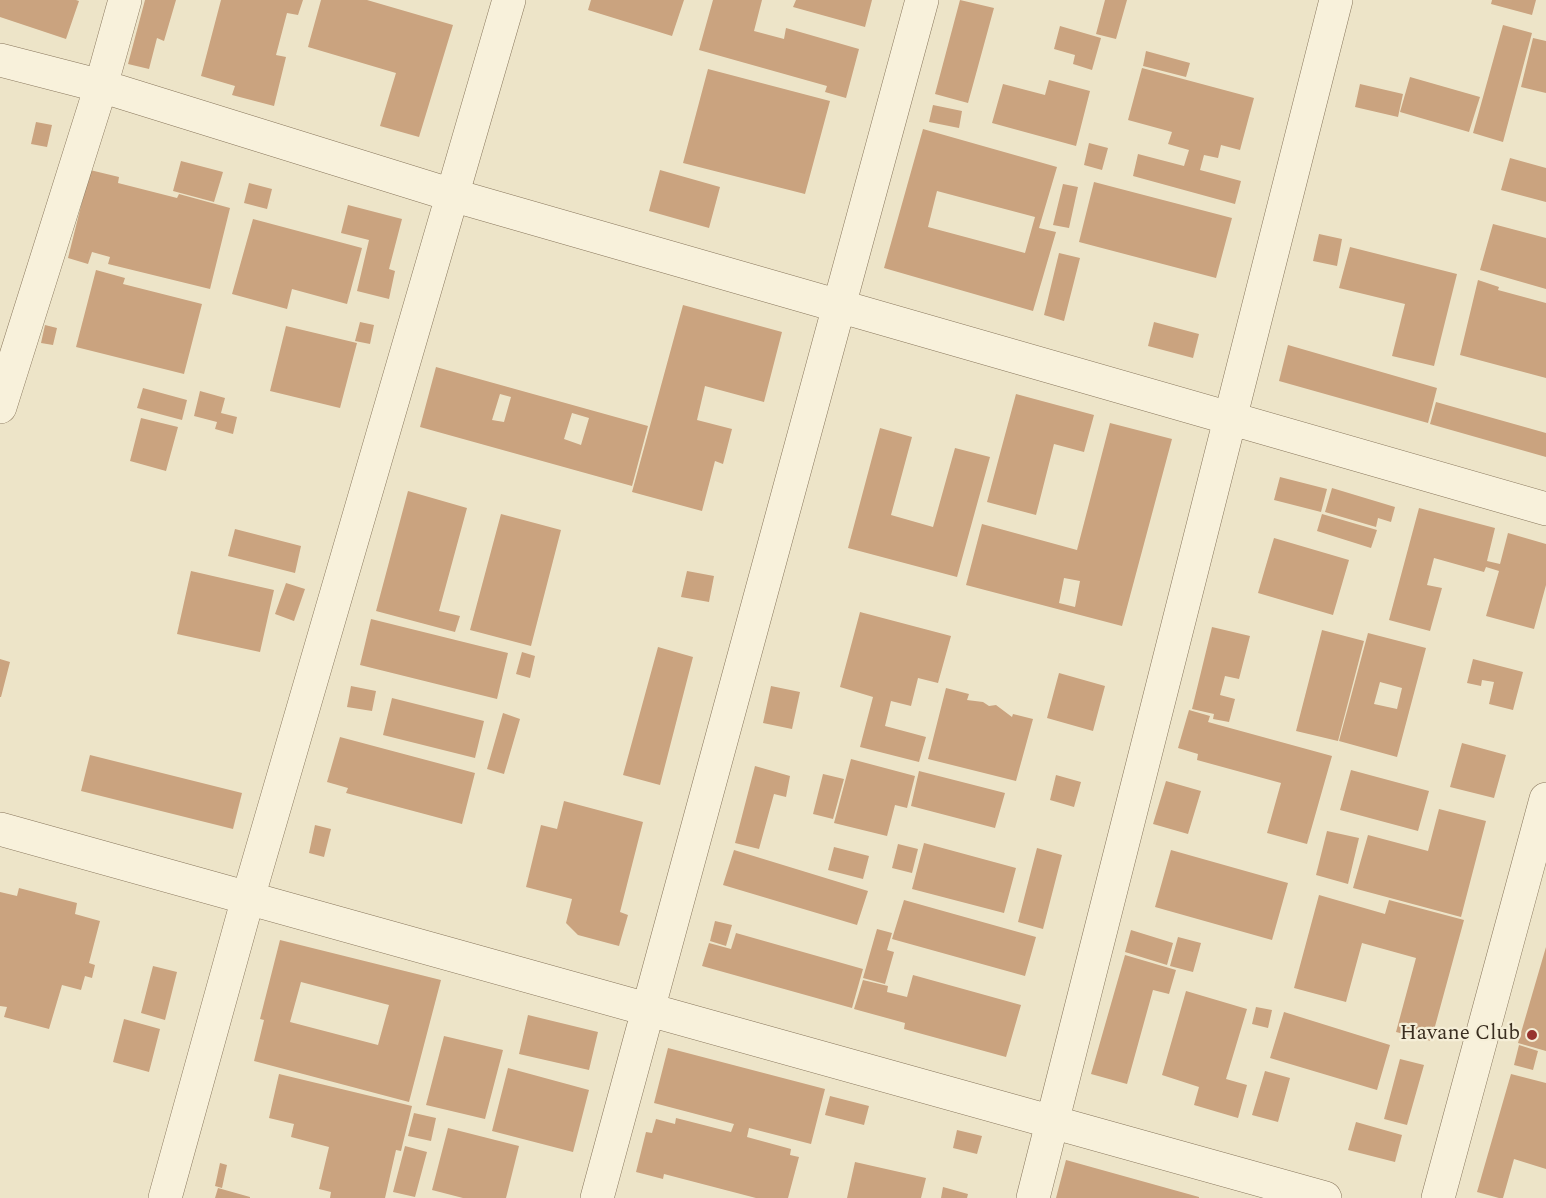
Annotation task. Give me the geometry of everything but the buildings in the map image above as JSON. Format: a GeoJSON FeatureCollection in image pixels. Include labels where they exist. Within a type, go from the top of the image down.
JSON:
{"type":"FeatureCollection","features":[{"type":"Feature","properties":{"kind":"street"},"geometry":{"type":"LineString","coordinates":[[0,407],[101,86],[125,0]]}},
{"type":"Feature","properties":{"kind":"street"},"geometry":{"type":"LineString","coordinates":[[165,1198],[248,898],[509,0]]}},
{"type":"Feature","properties":{"kind":"street"},"geometry":{"type":"LineString","coordinates":[[597,1198],[922,0]]}},
{"type":"Feature","properties":{"kind":"street"},"geometry":{"type":"LineString","coordinates":[[1033,1198],[1336,0]]}},
{"type":"Feature","properties":{"kind":"street"},"geometry":{"type":"LineString","coordinates":[[0,60],[101,86],[452,195],[1546,509]]}},
{"type":"Feature","properties":{"kind":"street"},"geometry":{"type":"LineString","coordinates":[[1438,1198],[1546,799]]}},
{"type":"Feature","properties":{"kind":"street"},"geometry":{"type":"LineString","coordinates":[[0,829],[1325,1198]]}},
{"type":"Feature","properties":{"kind":"place","name":"Havane Club"},"geometry":{"type":"Point","coordinates":[1532,1035]}}]}
